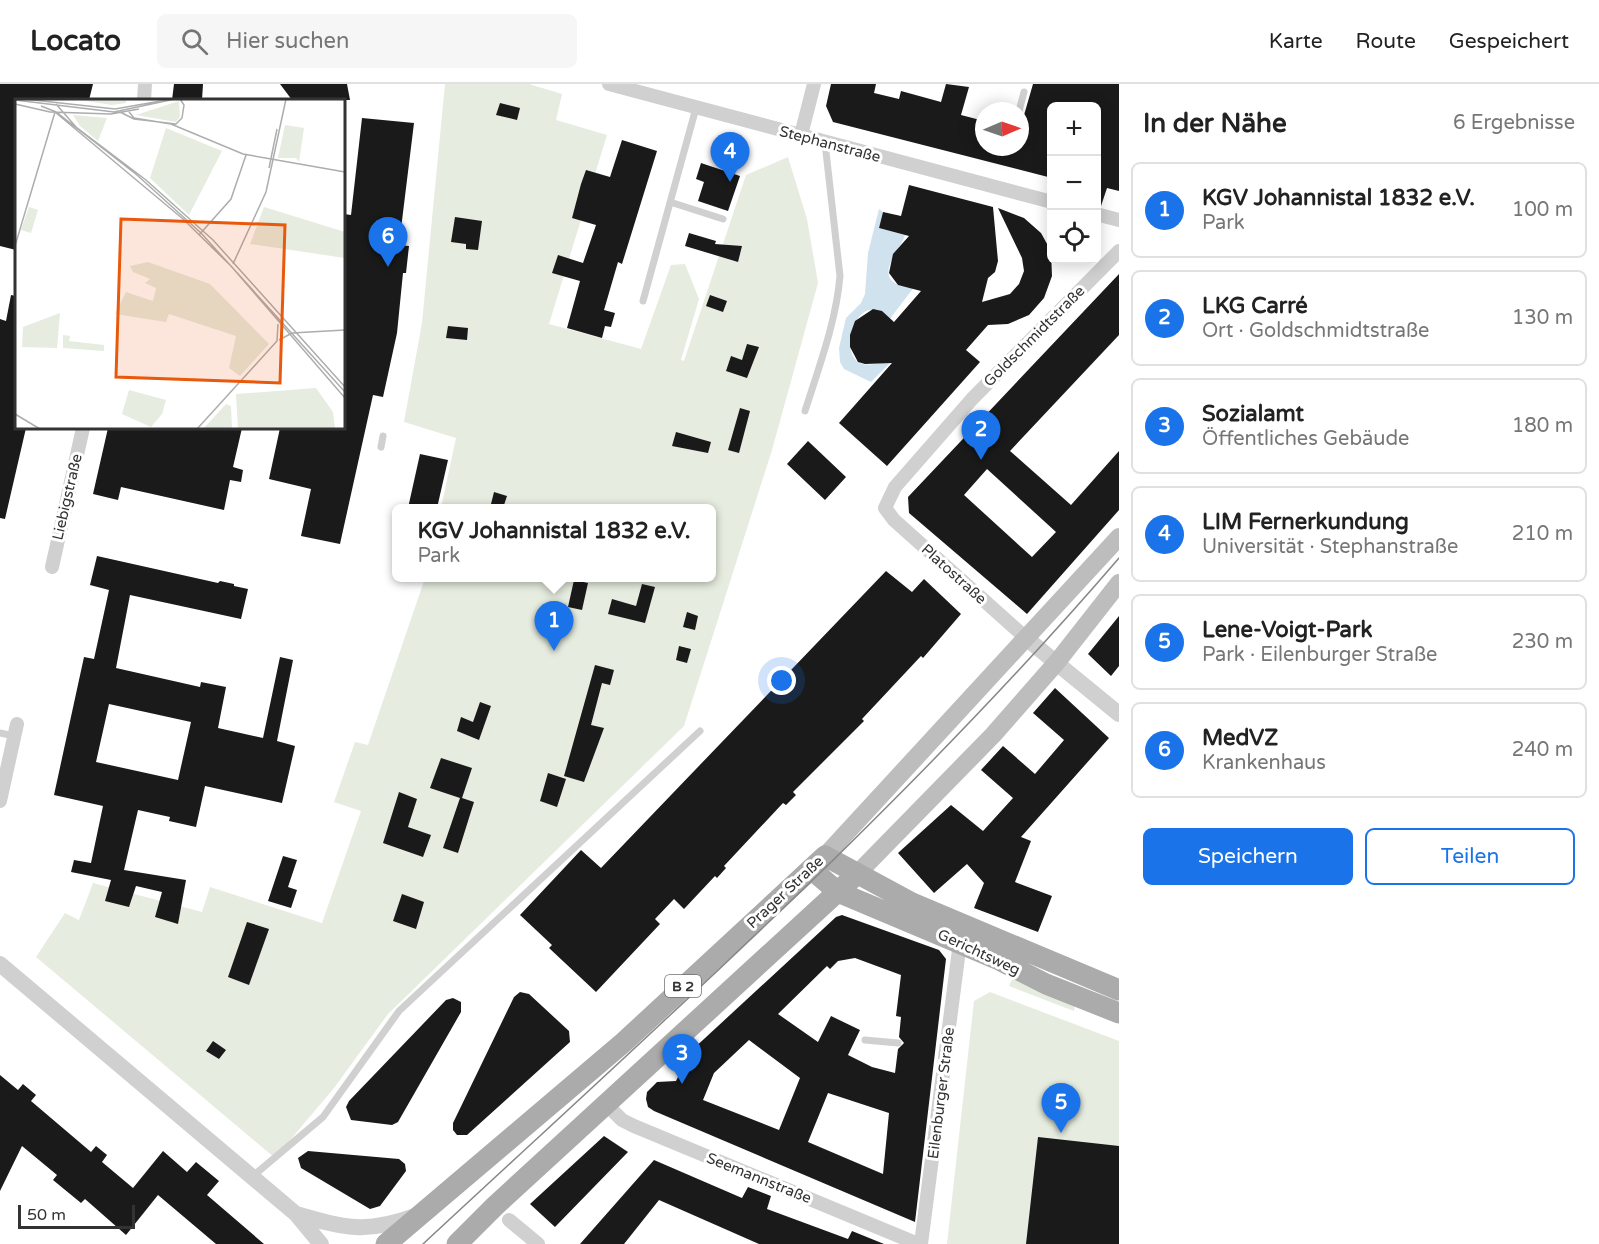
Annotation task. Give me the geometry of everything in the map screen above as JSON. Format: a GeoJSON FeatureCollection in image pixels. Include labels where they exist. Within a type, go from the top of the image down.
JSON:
{"type":"FeatureCollection","features":[{"type":"Feature","properties":{"kind":"main road","name":"Prager Straße"},"geometry":{"type":"LineString","coordinates":[[418,1215],[624,1042],[818,863],[1119,537]]}},
{"type":"Feature","properties":{"kind":"main road"},"geometry":{"type":"LineString","coordinates":[[857,874],[993,735],[1057,662],[1119,583]]}},
{"type":"Feature","properties":{"kind":"main road","name":"Gerichtsweg"},"geometry":{"type":"LineString","coordinates":[[818,863],[857,874],[912,903],[1046,984],[1119,1013]]}},
{"type":"Feature","properties":{"kind":"main road","name":"Gerichtsweg"},"geometry":{"type":"LineString","coordinates":[[818,863],[838,892],[964,934],[1119,990]]}},
{"type":"Feature","properties":{"kind":"main road","name":"B 2"},"geometry":{"type":"LineString","coordinates":[[457,1244],[857,874]]}},
{"type":"Feature","properties":{"kind":"main road","name":"B 2"},"geometry":{"type":"LineString","coordinates":[[386,1244],[418,1215]]}},
{"type":"Feature","properties":{"kind":"street"},"geometry":{"type":"LineString","coordinates":[[144,99],[146,84]]}},
{"type":"Feature","properties":{"kind":"street"},"geometry":{"type":"LineString","coordinates":[[801,135],[814,84]]}},
{"type":"Feature","properties":{"kind":"street","name":"Stephanstraße"},"geometry":{"type":"LineString","coordinates":[[617,85],[825,143],[1047,201]]}},
{"type":"Feature","properties":{"kind":"street"},"geometry":{"type":"LineString","coordinates":[[1101,215],[1119,220]]}},
{"type":"Feature","properties":{"kind":"street","name":"Goldschmidtstraße"},"geometry":{"type":"LineString","coordinates":[[885,508],[895,487],[972,399],[1119,251]]}},
{"type":"Feature","properties":{"kind":"street","name":"Liebigstraße"},"geometry":{"type":"LineString","coordinates":[[52,567],[83,429]]}},
{"type":"Feature","properties":{"kind":"street","name":"Platostraße"},"geometry":{"type":"LineString","coordinates":[[885,508],[903,528],[1026,638]]}},
{"type":"Feature","properties":{"kind":"street"},"geometry":{"type":"LineString","coordinates":[[1026,638],[1119,714]]}},
{"type":"Feature","properties":{"kind":"street"},"geometry":{"type":"LineString","coordinates":[[0,801],[16,730]]}},
{"type":"Feature","properties":{"kind":"street","name":"Eilenburger Straße"},"geometry":{"type":"LineString","coordinates":[[920,1244],[942,1047],[964,934]]}},
{"type":"Feature","properties":{"kind":"street"},"geometry":{"type":"LineString","coordinates":[[0,964],[296,1214],[321,1244]]}},
{"type":"Feature","properties":{"kind":"street","name":"Seemannstraße"},"geometry":{"type":"LineString","coordinates":[[606,1104],[622,1120],[634,1126],[920,1244]]}},
{"type":"Feature","properties":{"kind":"street"},"geometry":{"type":"LineString","coordinates":[[296,1214],[331,1224],[366,1229],[392,1225],[418,1215]]}},
{"type":"Feature","properties":{"kind":"street"},"geometry":{"type":"LineString","coordinates":[[508,1220],[537,1244]]}},
{"type":"Feature","properties":{"kind":"lane"},"geometry":{"type":"LineString","coordinates":[[1021,102],[1024,92]]}},
{"type":"Feature","properties":{"kind":"lane"},"geometry":{"type":"LineString","coordinates":[[643,301],[696,108]]}},
{"type":"Feature","properties":{"kind":"lane"},"geometry":{"type":"LineString","coordinates":[[805,411],[822,356],[839,285],[825,143]]}},
{"type":"Feature","properties":{"kind":"lane"},"geometry":{"type":"LineString","coordinates":[[670,202],[723,219]]}},
{"type":"Feature","properties":{"kind":"lane"},"geometry":{"type":"LineString","coordinates":[[381,447],[383,436]]}},
{"type":"Feature","properties":{"kind":"lane"},"geometry":{"type":"LineString","coordinates":[[0,733],[16,730]]}},
{"type":"Feature","properties":{"kind":"lane"},"geometry":{"type":"LineString","coordinates":[[252,1177],[323,1117],[399,1011],[700,732]]}},
{"type":"Feature","properties":{"kind":"lane"},"geometry":{"type":"LineString","coordinates":[[865,1040],[898,1043]]}},
{"type":"Feature","properties":{"kind":"shaded area"},"geometry":{"type":"Polygon","coordinates":[[[445,84],[529,84],[562,94],[556,120],[607,135],[549,324],[641,349],[671,265],[685,264],[699,299],[681,360],[684,361],[746,175],[788,157],[807,219],[818,283],[772,450],[684,726],[388,1014],[334,1088],[275,1158],[36,957],[65,913],[79,920],[93,883],[202,912],[210,887],[322,923],[361,811],[334,802],[355,742],[368,745],[424,582],[716,582],[716,504],[442,504],[456,438],[404,422],[422,323],[445,84]]]}},
{"type":"Feature","properties":{"kind":"shaded area"},"geometry":{"type":"Polygon","coordinates":[[[1013,977],[1075,1005],[1074,1011],[1009,986],[1013,977]]]}},
{"type":"Feature","properties":{"kind":"shaded area"},"geometry":{"type":"Polygon","coordinates":[[[990,992],[1119,1041],[1119,1244],[947,1244],[974,1001],[990,992]]]}},
{"type":"Feature","properties":{"kind":"water"},"geometry":{"type":"Polygon","coordinates":[[[879,209],[883,212],[879,228],[905,235],[891,262],[889,276],[901,286],[918,282],[889,320],[878,311],[868,310],[860,316],[854,326],[851,349],[855,359],[863,364],[892,361],[871,382],[844,369],[840,362],[839,348],[846,318],[861,303],[865,294],[868,253],[879,209]]]}},
{"type":"Feature","properties":{"kind":"building"},"geometry":{"type":"Polygon","coordinates":[[[0,84],[93,84],[89,99],[15,99],[15,250],[0,246],[0,84]]]}},
{"type":"Feature","properties":{"kind":"building"},"geometry":{"type":"Polygon","coordinates":[[[174,84],[203,84],[202,99],[172,99],[174,84]]]}},
{"type":"Feature","properties":{"kind":"building"},"geometry":{"type":"Polygon","coordinates":[[[280,84],[347,84],[350,100],[345,99],[291,99],[280,84]]]}},
{"type":"Feature","properties":{"kind":"building"},"geometry":{"type":"Polygon","coordinates":[[[831,84],[876,84],[874,93],[899,99],[901,91],[941,102],[946,84],[969,87],[961,115],[975,119],[975,156],[1029,156],[1028,102],[1033,84],[1119,84],[1119,191],[1107,188],[1101,206],[1101,102],[1047,102],[1047,177],[833,122],[826,106],[831,84]]]}},
{"type":"Feature","properties":{"kind":"building"},"geometry":{"type":"Polygon","coordinates":[[[500,103],[520,108],[517,120],[496,115],[500,103]]]}},
{"type":"Feature","properties":{"kind":"building"},"geometry":{"type":"Polygon","coordinates":[[[362,118],[414,123],[399,245],[409,246],[406,273],[403,273],[397,333],[383,397],[373,395],[340,544],[301,536],[311,489],[269,479],[280,429],[345,429],[345,214],[351,215],[362,118]]]}},
{"type":"Feature","properties":{"kind":"building"},"geometry":{"type":"Polygon","coordinates":[[[622,140],[657,151],[622,264],[618,262],[604,310],[615,313],[611,327],[605,326],[602,338],[567,328],[580,281],[552,273],[558,255],[583,263],[596,225],[572,218],[581,184],[586,170],[610,177],[622,140]]]}},
{"type":"Feature","properties":{"kind":"building"},"geometry":{"type":"Polygon","coordinates":[[[701,163],[740,176],[728,211],[698,201],[704,182],[696,179],[701,163]]]}},
{"type":"Feature","properties":{"kind":"building"},"geometry":{"type":"Polygon","coordinates":[[[909,185],[993,207],[998,261],[995,272],[988,278],[982,302],[1010,294],[1019,284],[1024,271],[1022,258],[998,208],[1024,218],[1041,233],[1047,244],[1047,264],[1052,264],[1052,276],[1044,298],[1029,315],[1008,324],[988,325],[966,350],[980,362],[887,466],[839,423],[892,363],[858,362],[850,347],[850,335],[855,321],[873,309],[882,311],[894,322],[921,291],[898,285],[889,273],[893,254],[909,236],[879,228],[883,212],[901,216],[909,185]]]}},
{"type":"Feature","properties":{"kind":"building"},"geometry":{"type":"Polygon","coordinates":[[[455,217],[482,221],[478,250],[466,249],[466,244],[451,242],[455,217]]]}},
{"type":"Feature","properties":{"kind":"building"},"geometry":{"type":"Polygon","coordinates":[[[689,233],[716,241],[715,244],[742,246],[738,262],[685,246],[689,233]]]}},
{"type":"Feature","properties":{"kind":"building"},"geometry":{"type":"Polygon","coordinates":[[[1119,274],[1119,335],[1010,451],[1071,505],[1119,451],[1119,510],[1027,614],[909,513],[908,497],[1119,274]],[[987,469],[964,495],[1032,557],[1056,532],[987,469]]]}},
{"type":"Feature","properties":{"kind":"building"},"geometry":{"type":"Polygon","coordinates":[[[11,295],[15,296],[15,429],[26,429],[5,519],[0,518],[0,319],[6,321],[11,295]]]}},
{"type":"Feature","properties":{"kind":"building"},"geometry":{"type":"Polygon","coordinates":[[[710,295],[727,301],[723,312],[706,306],[710,295]]]}},
{"type":"Feature","properties":{"kind":"building"},"geometry":{"type":"Polygon","coordinates":[[[448,326],[468,328],[467,340],[446,338],[448,326]]]}},
{"type":"Feature","properties":{"kind":"building"},"geometry":{"type":"Polygon","coordinates":[[[747,344],[759,347],[747,378],[726,371],[731,356],[742,360],[747,344]]]}},
{"type":"Feature","properties":{"kind":"building"},"geometry":{"type":"Polygon","coordinates":[[[740,408],[750,411],[739,453],[728,450],[740,408]]]}},
{"type":"Feature","properties":{"kind":"building"},"geometry":{"type":"Polygon","coordinates":[[[108,429],[242,429],[233,467],[243,470],[241,482],[230,480],[224,510],[121,487],[118,500],[93,494],[108,429]]]}},
{"type":"Feature","properties":{"kind":"building"},"geometry":{"type":"Polygon","coordinates":[[[676,432],[711,442],[708,453],[672,446],[676,432]]]}},
{"type":"Feature","properties":{"kind":"building"},"geometry":{"type":"Polygon","coordinates":[[[808,441],[846,477],[825,500],[787,464],[808,441]]]}},
{"type":"Feature","properties":{"kind":"building"},"geometry":{"type":"Polygon","coordinates":[[[420,454],[448,460],[438,504],[409,504],[420,454]]]}},
{"type":"Feature","properties":{"kind":"building"},"geometry":{"type":"Polygon","coordinates":[[[494,492],[507,496],[504,504],[491,504],[494,492]]]}},
{"type":"Feature","properties":{"kind":"building"},"geometry":{"type":"Polygon","coordinates":[[[97,556],[218,583],[220,581],[234,584],[234,586],[248,589],[241,619],[130,595],[116,668],[200,687],[201,682],[226,687],[218,728],[263,738],[280,657],[293,660],[277,741],[295,746],[282,803],[205,786],[196,827],[169,821],[170,817],[138,810],[124,870],[186,880],[178,924],[155,917],[162,892],[136,886],[129,907],[105,901],[111,880],[71,872],[74,860],[91,863],[103,806],[54,795],[84,657],[94,659],[109,590],[90,585],[97,556]],[[109,704],[96,762],[178,780],[191,722],[109,704]]]}},
{"type":"Feature","properties":{"kind":"building"},"geometry":{"type":"Polygon","coordinates":[[[886,571],[912,592],[924,579],[961,614],[923,658],[921,656],[862,719],[864,721],[793,792],[796,795],[786,805],[783,803],[724,866],[726,868],[717,878],[715,876],[684,909],[674,899],[655,919],[660,924],[596,992],[549,948],[552,945],[520,915],[581,850],[601,868],[886,571]]]}},
{"type":"Feature","properties":{"kind":"building"},"geometry":{"type":"Polygon","coordinates":[[[574,582],[588,583],[582,610],[568,607],[574,582]]]}},
{"type":"Feature","properties":{"kind":"building"},"geometry":{"type":"Polygon","coordinates":[[[642,584],[655,587],[645,623],[608,614],[612,599],[636,606],[642,584]]]}},
{"type":"Feature","properties":{"kind":"building"},"geometry":{"type":"Polygon","coordinates":[[[687,612],[698,616],[695,630],[683,627],[687,612]]]}},
{"type":"Feature","properties":{"kind":"building"},"geometry":{"type":"Polygon","coordinates":[[[1119,616],[1119,666],[1111,676],[1088,654],[1119,616]]]}},
{"type":"Feature","properties":{"kind":"building"},"geometry":{"type":"Polygon","coordinates":[[[679,646],[691,649],[687,663],[676,660],[679,646]]]}},
{"type":"Feature","properties":{"kind":"building"},"geometry":{"type":"Polygon","coordinates":[[[595,665],[614,670],[610,685],[602,683],[591,725],[604,728],[584,782],[564,776],[595,665]]]}},
{"type":"Feature","properties":{"kind":"building"},"geometry":{"type":"Polygon","coordinates":[[[1055,688],[1109,738],[1021,837],[1031,841],[1015,882],[1052,896],[1038,932],[974,908],[984,883],[967,864],[934,893],[898,853],[951,805],[983,831],[1013,798],[981,770],[1003,746],[1035,774],[1064,740],[1033,713],[1055,688]]]}},
{"type":"Feature","properties":{"kind":"building"},"geometry":{"type":"Polygon","coordinates":[[[480,702],[491,706],[479,740],[457,731],[461,717],[473,722],[480,702]]]}},
{"type":"Feature","properties":{"kind":"building"},"geometry":{"type":"Polygon","coordinates":[[[441,758],[472,768],[462,798],[474,802],[458,853],[443,848],[460,798],[430,788],[441,758]]]}},
{"type":"Feature","properties":{"kind":"building"},"geometry":{"type":"Polygon","coordinates":[[[548,773],[566,779],[557,807],[540,801],[548,773]]]}},
{"type":"Feature","properties":{"kind":"building"},"geometry":{"type":"Polygon","coordinates":[[[399,792],[417,799],[408,827],[431,835],[423,857],[383,843],[399,792]]]}},
{"type":"Feature","properties":{"kind":"building"},"geometry":{"type":"Polygon","coordinates":[[[283,856],[297,860],[288,887],[297,890],[291,908],[268,901],[283,856]]]}},
{"type":"Feature","properties":{"kind":"building"},"geometry":{"type":"Polygon","coordinates":[[[402,894],[424,902],[416,929],[393,921],[402,894]]]}},
{"type":"Feature","properties":{"kind":"building"},"geometry":{"type":"Polygon","coordinates":[[[842,915],[939,950],[946,959],[915,1222],[648,1107],[647,1092],[657,1082],[676,1081],[691,1051],[836,917],[842,915]],[[855,958],[838,961],[830,969],[827,966],[778,1014],[818,1042],[831,1016],[860,1030],[848,1055],[872,1067],[895,1073],[898,1049],[904,1043],[899,1037],[901,1017],[896,1016],[901,975],[855,958]],[[749,1040],[714,1073],[703,1100],[779,1130],[800,1078],[749,1040]],[[828,1093],[808,1142],[883,1174],[889,1113],[828,1093]]]}},
{"type":"Feature","properties":{"kind":"building"},"geometry":{"type":"Polygon","coordinates":[[[247,922],[269,929],[249,985],[228,977],[247,922]]]}},
{"type":"Feature","properties":{"kind":"building"},"geometry":{"type":"Polygon","coordinates":[[[520,992],[529,994],[569,1031],[570,1042],[467,1135],[457,1135],[453,1130],[453,1123],[514,997],[520,992]]]}},
{"type":"Feature","properties":{"kind":"building"},"geometry":{"type":"Polygon","coordinates":[[[453,998],[461,1002],[461,1012],[398,1122],[392,1125],[351,1120],[346,1107],[349,1101],[446,1000],[453,998]]]}},
{"type":"Feature","properties":{"kind":"building"},"geometry":{"type":"Polygon","coordinates":[[[213,1041],[226,1050],[219,1059],[206,1051],[213,1041]]]}},
{"type":"Feature","properties":{"kind":"building"},"geometry":{"type":"Polygon","coordinates":[[[0,1075],[18,1090],[23,1084],[36,1095],[31,1101],[91,1152],[96,1146],[107,1155],[102,1162],[133,1188],[163,1151],[187,1172],[196,1162],[219,1181],[207,1195],[264,1244],[216,1244],[158,1195],[126,1235],[85,1199],[81,1203],[53,1180],[57,1175],[22,1146],[0,1191],[0,1075]]]}},
{"type":"Feature","properties":{"kind":"building"},"geometry":{"type":"Polygon","coordinates":[[[604,1136],[628,1152],[555,1227],[530,1204],[604,1136]]]}},
{"type":"Feature","properties":{"kind":"building"},"geometry":{"type":"Polygon","coordinates":[[[1038,1137],[1119,1146],[1119,1244],[1026,1244],[1038,1137]]]}},
{"type":"Feature","properties":{"kind":"building"},"geometry":{"type":"Polygon","coordinates":[[[308,1151],[399,1159],[405,1164],[406,1171],[380,1206],[370,1209],[301,1168],[298,1158],[308,1151]]]}},
{"type":"Feature","properties":{"kind":"building"},"geometry":{"type":"Polygon","coordinates":[[[654,1160],[742,1198],[748,1187],[771,1196],[767,1209],[848,1239],[852,1231],[884,1244],[759,1244],[659,1200],[624,1244],[580,1244],[654,1160]]]}},
{"type":"Feature","properties":{"kind":"tram line"},"geometry":{"type":"LineString","coordinates":[[423,1244],[692,995],[868,826],[1038,650],[1119,558]]}},
{"type":"Feature","properties":{"kind":"place","name":"LIM Fernerkundung"},"geometry":{"type":"Point","coordinates":[730,182]}},
{"type":"Feature","properties":{"kind":"place","name":"MedVZ"},"geometry":{"type":"Point","coordinates":[388,267]}},
{"type":"Feature","properties":{"kind":"place","name":"LKG Carré"},"geometry":{"type":"Point","coordinates":[981,460]}},
{"type":"Feature","properties":{"kind":"place","name":"KGV Johannistal 1832 e.V."},"geometry":{"type":"Point","coordinates":[554,651]}},
{"type":"Feature","properties":{"kind":"place","name":"Sozialamt"},"geometry":{"type":"Point","coordinates":[682,1084]}},
{"type":"Feature","properties":{"kind":"place","name":"Lene-Voigt-Park"},"geometry":{"type":"Point","coordinates":[1061,1133]}}]}
